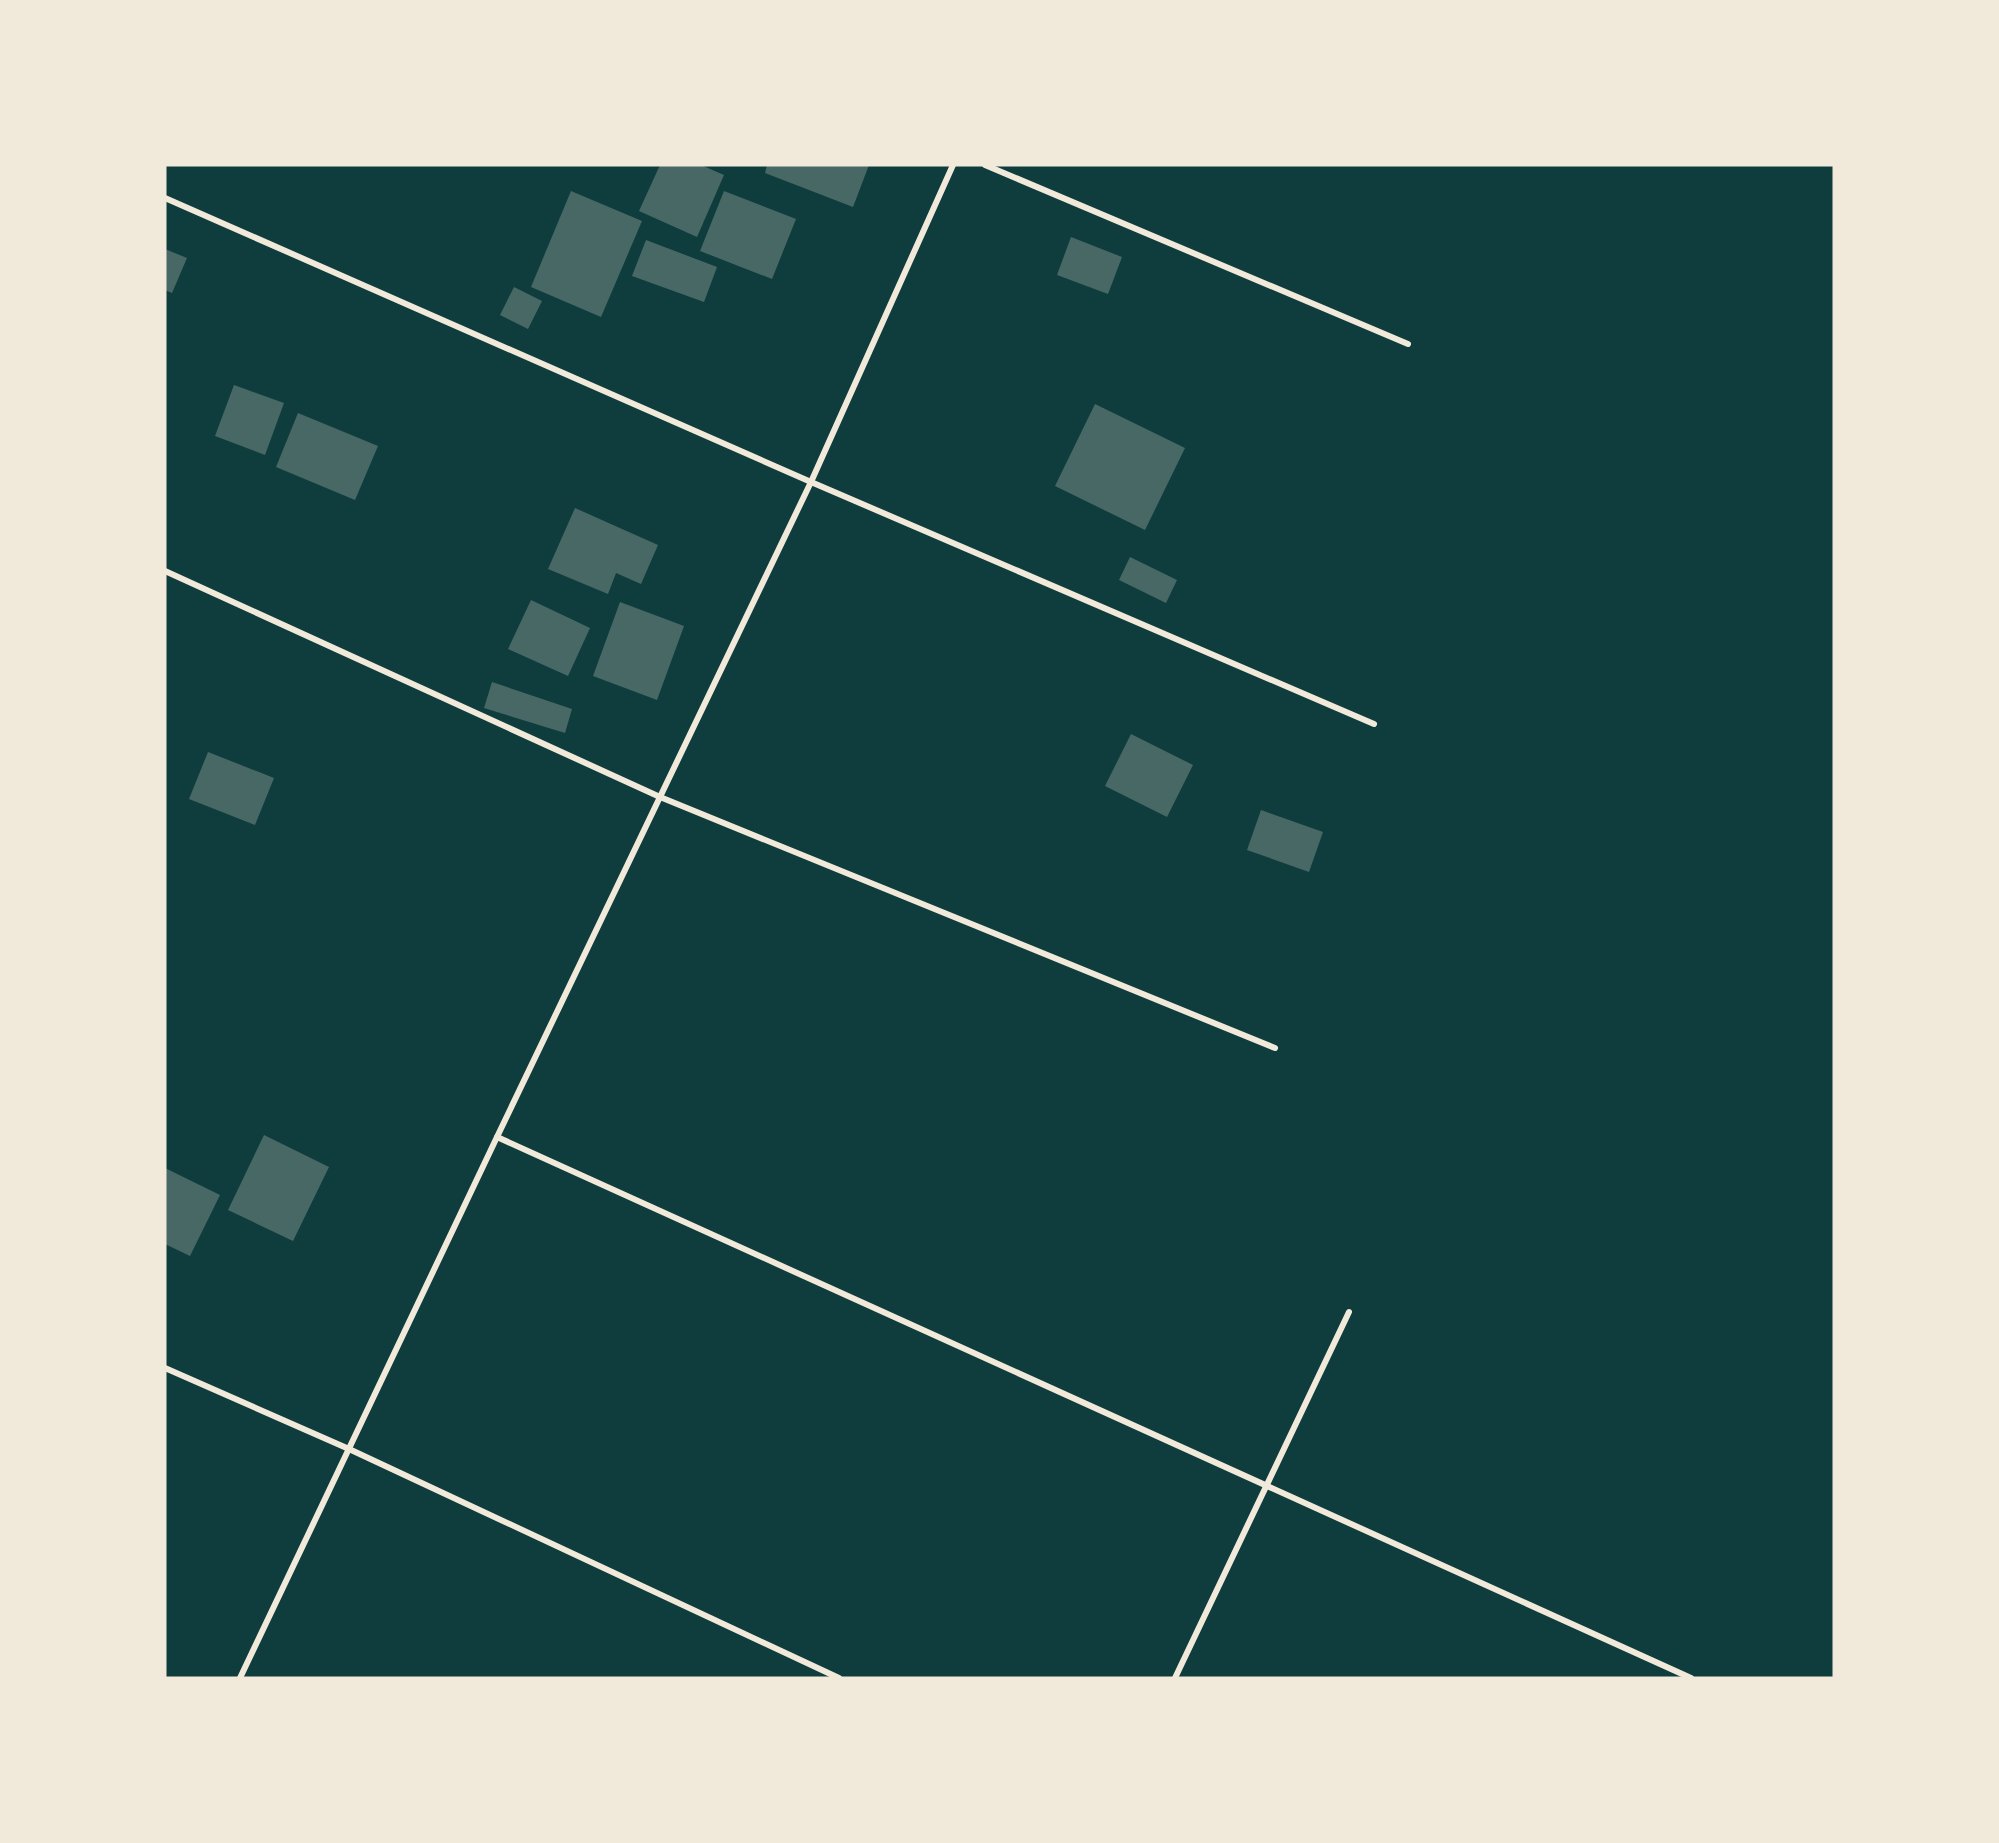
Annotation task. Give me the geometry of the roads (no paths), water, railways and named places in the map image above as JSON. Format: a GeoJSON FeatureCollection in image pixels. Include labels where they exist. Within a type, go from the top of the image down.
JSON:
{"type":"FeatureCollection","features":[{"type":"Feature","properties":{"kind":"street"},"geometry":{"type":"LineString","coordinates":[[240,1678],[496,1137],[811,482],[953,165]]}},
{"type":"Feature","properties":{"kind":"street"},"geometry":{"type":"LineString","coordinates":[[985,165],[1408,344]]}},
{"type":"Feature","properties":{"kind":"street"},"geometry":{"type":"LineString","coordinates":[[165,198],[811,482],[1374,724]]}},
{"type":"Feature","properties":{"kind":"street"},"geometry":{"type":"LineString","coordinates":[[165,571],[660,797],[1275,1048]]}},
{"type":"Feature","properties":{"kind":"street"},"geometry":{"type":"LineString","coordinates":[[496,1137],[1690,1678]]}},
{"type":"Feature","properties":{"kind":"street"},"geometry":{"type":"LineString","coordinates":[[1175,1678],[1349,1312]]}},
{"type":"Feature","properties":{"kind":"street"},"geometry":{"type":"LineString","coordinates":[[165,1368],[349,1449],[839,1678]]}}]}
